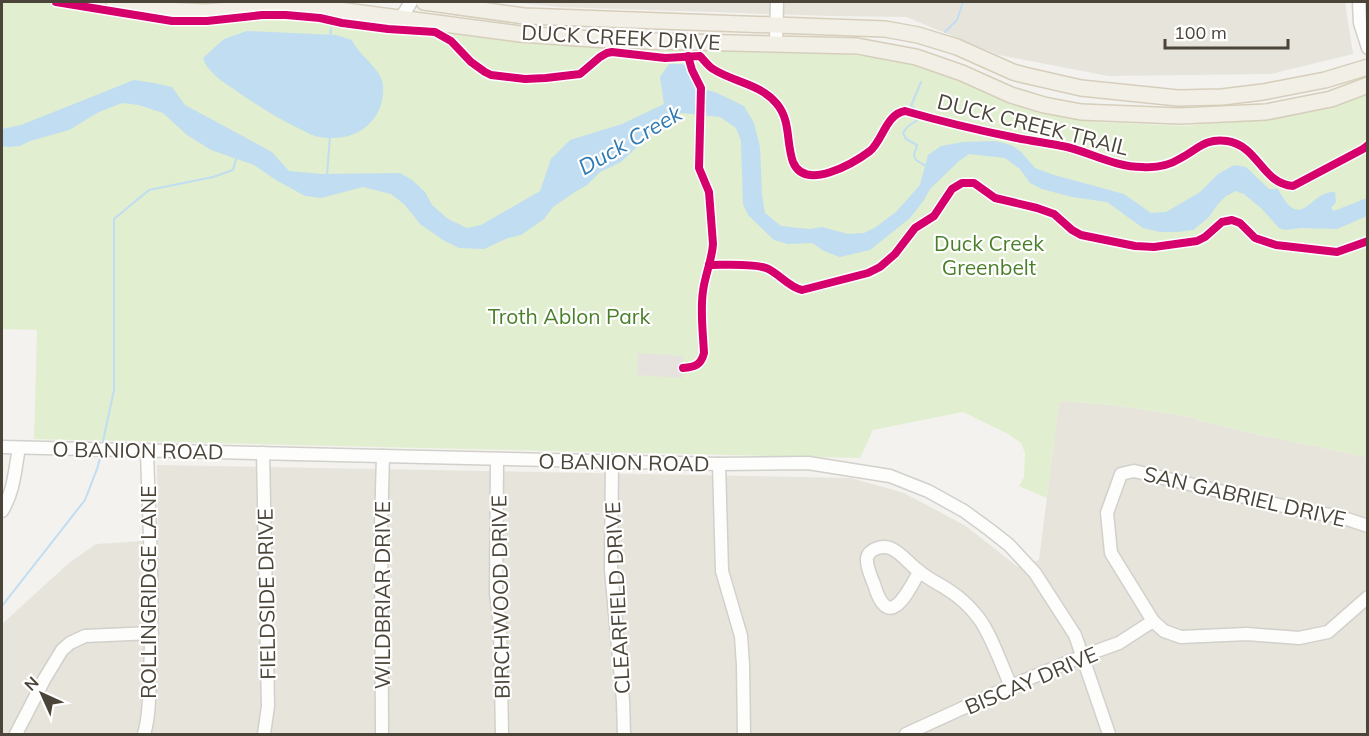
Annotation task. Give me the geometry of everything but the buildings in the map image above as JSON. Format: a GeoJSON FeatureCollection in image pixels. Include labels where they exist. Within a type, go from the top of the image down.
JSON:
{"type":"FeatureCollection","features":[{"type":"Feature","properties":{"kind":"main road","name":"DUCK CREEK DRIVE"},"geometry":{"type":"LineString","coordinates":[[114,2],[160,10],[205,12],[260,5],[323,8],[520,34],[607,40],[857,46],[916,57],[962,73],[1022,99],[1089,113],[1180,116],[1266,112],[1331,99],[1368,85]]}},
{"type":"Feature","properties":{"kind":"main road","name":"DUCK CREEK DRIVE"},"geometry":{"type":"LineString","coordinates":[[424,2],[524,16],[885,29],[957,47],[1024,75],[1081,88],[1178,98],[1222,97],[1263,92],[1325,80],[1368,67]]}},
{"type":"Feature","properties":{"kind":"street"},"geometry":{"type":"LineString","coordinates":[[398,2],[401,18]]}},
{"type":"Feature","properties":{"kind":"street"},"geometry":{"type":"LineString","coordinates":[[401,18],[411,2]]}},
{"type":"Feature","properties":{"kind":"street"},"geometry":{"type":"LineString","coordinates":[[776,43],[777,2]]}},
{"type":"Feature","properties":{"kind":"street"},"geometry":{"type":"LineString","coordinates":[[1359,2],[1360,23],[1368,48]]}},
{"type":"Feature","properties":{"kind":"street","name":"O BANION ROAD"},"geometry":{"type":"LineString","coordinates":[[2,447],[719,464],[808,463],[890,476],[928,491],[964,511],[1009,545],[1035,573],[1075,635],[1109,735]]}},
{"type":"Feature","properties":{"kind":"street"},"geometry":{"type":"LineString","coordinates":[[2,511],[12,488],[20,448]]}},
{"type":"Feature","properties":{"kind":"street","name":"ROLLINGRIDGE LANE"},"geometry":{"type":"LineString","coordinates":[[144,735],[152,633],[147,450]]}},
{"type":"Feature","properties":{"kind":"street","name":"FIELDSIDE DRIVE"},"geometry":{"type":"LineString","coordinates":[[262,453],[268,706],[264,735]]}},
{"type":"Feature","properties":{"kind":"street","name":"WILDBRIAR DRIVE"},"geometry":{"type":"LineString","coordinates":[[382,735],[383,456]]}},
{"type":"Feature","properties":{"kind":"street","name":"BIRCHWOOD DRIVE"},"geometry":{"type":"LineString","coordinates":[[497,459],[496,593],[500,626],[502,735]]}},
{"type":"Feature","properties":{"kind":"street","name":"CLEARFIELD DRIVE"},"geometry":{"type":"LineString","coordinates":[[612,461],[611,570],[623,690],[624,735]]}},
{"type":"Feature","properties":{"kind":"street"},"geometry":{"type":"LineString","coordinates":[[719,464],[722,571],[741,636],[744,735]]}},
{"type":"Feature","properties":{"kind":"street","name":"SAN GABRIEL DRIVE"},"geometry":{"type":"LineString","coordinates":[[1153,621],[1111,553],[1107,513],[1121,474],[1134,471],[1309,512],[1338,516],[1368,526]]}},
{"type":"Feature","properties":{"kind":"street"},"geometry":{"type":"LineString","coordinates":[[919,572],[902,602],[889,607],[880,603],[877,597],[867,556],[878,548],[891,549],[919,572],[951,591],[978,616],[1011,687]]}},
{"type":"Feature","properties":{"kind":"street"},"geometry":{"type":"LineString","coordinates":[[1153,621],[1164,631],[1181,637],[1247,634],[1299,638],[1328,632],[1368,597]]}},
{"type":"Feature","properties":{"kind":"street","name":"BISCAY DRIVE"},"geometry":{"type":"LineString","coordinates":[[906,735],[1011,687],[1119,643],[1153,621]]}},
{"type":"Feature","properties":{"kind":"street"},"geometry":{"type":"LineString","coordinates":[[16,735],[45,678],[62,650],[70,643],[85,636],[152,633]]}},
{"type":"Feature","properties":{"kind":"shaded area"},"geometry":{"type":"Polygon","coordinates":[[[508,2],[1345,2],[1353,54],[1271,74],[1108,76],[999,55],[906,17],[559,7],[508,2]]]}},
{"type":"Feature","properties":{"kind":"shaded area"},"geometry":{"type":"Polygon","coordinates":[[[638,353],[684,356],[682,378],[637,375],[638,353]]]}},
{"type":"Feature","properties":{"kind":"shaded area"},"geometry":{"type":"Polygon","coordinates":[[[1059,402],[1113,405],[1198,418],[1197,420],[1255,434],[1367,457],[1367,734],[2,734],[2,624],[69,563],[96,544],[158,540],[157,465],[851,478],[904,493],[966,526],[1018,567],[1039,560],[1059,402]]]}},
{"type":"Feature","properties":{"kind":"green space","name":"Duck Creek Greenbelt"},"geometry":{"type":"Polygon","coordinates":[[[2,2],[106,2],[277,12],[894,59],[1098,122],[1187,126],[1336,106],[1367,94],[1367,457],[1255,434],[1197,420],[1197,418],[1113,405],[1066,401],[1059,403],[1047,498],[1019,486],[1024,477],[1025,453],[1021,443],[1008,434],[963,412],[873,430],[860,458],[34,439],[37,330],[2,329],[2,2]]]}},
{"type":"Feature","properties":{"kind":"water"},"geometry":{"type":"Polygon","coordinates":[[[247,31],[336,35],[352,40],[374,67],[383,85],[381,106],[376,115],[359,132],[340,138],[326,138],[308,133],[260,106],[218,78],[208,68],[203,58],[224,39],[247,31]]]}},
{"type":"Feature","properties":{"kind":"water","name":"Duck Creek"},"geometry":{"type":"Polygon","coordinates":[[[669,64],[682,64],[692,70],[696,88],[715,92],[744,106],[754,123],[760,147],[765,213],[781,226],[809,229],[822,227],[848,234],[864,233],[896,212],[920,185],[928,155],[941,146],[963,142],[995,141],[1011,145],[1021,152],[1035,168],[1124,194],[1151,213],[1166,212],[1200,192],[1218,174],[1234,165],[1246,167],[1269,189],[1278,189],[1293,209],[1300,210],[1318,197],[1335,192],[1336,202],[1331,208],[1334,211],[1367,198],[1367,216],[1337,229],[1285,230],[1279,228],[1244,194],[1236,191],[1226,196],[1208,218],[1193,230],[1160,232],[1143,228],[1107,202],[1072,197],[1042,189],[1030,183],[1020,169],[1005,158],[969,154],[930,189],[910,218],[870,250],[840,257],[812,243],[788,244],[774,240],[748,215],[743,204],[741,141],[736,128],[720,117],[681,113],[653,132],[621,162],[600,172],[587,185],[553,207],[544,219],[521,235],[484,249],[459,248],[420,224],[405,205],[391,194],[363,187],[321,198],[305,196],[254,165],[211,150],[187,135],[163,113],[139,105],[122,103],[99,112],[69,130],[20,146],[2,146],[2,129],[21,125],[134,80],[154,83],[172,87],[185,105],[272,152],[289,171],[322,174],[400,173],[425,192],[432,205],[448,219],[467,228],[481,225],[540,191],[551,159],[570,140],[622,124],[664,104],[660,77],[669,64]]]}},
{"type":"Feature","properties":{"kind":"waterway"},"geometry":{"type":"LineString","coordinates":[[945,32],[957,20],[963,2]]}},
{"type":"Feature","properties":{"kind":"waterway"},"geometry":{"type":"LineString","coordinates":[[330,38],[331,29]]}},
{"type":"Feature","properties":{"kind":"waterway"},"geometry":{"type":"LineString","coordinates":[[921,82],[911,106],[919,112],[919,119],[907,127],[903,133],[906,139],[917,145],[914,155],[916,160],[926,166]]}},
{"type":"Feature","properties":{"kind":"waterway"},"geometry":{"type":"LineString","coordinates":[[327,175],[330,136]]}},
{"type":"Feature","properties":{"kind":"waterway"},"geometry":{"type":"LineString","coordinates":[[102,446],[114,390],[114,219],[149,190],[213,177],[233,170],[236,159]]}},
{"type":"Feature","properties":{"kind":"waterway"},"geometry":{"type":"LineString","coordinates":[[2,606],[85,500],[101,455]]}},
{"type":"Feature","properties":{"kind":"cycle path","name":"DUCK CREEK TRAIL"},"geometry":{"type":"LineString","coordinates":[[56,2],[172,21],[207,21],[262,15],[286,15],[388,29],[435,32],[451,41],[471,62],[485,72],[491,75],[525,79],[580,74],[600,57],[612,52],[665,58],[700,56],[713,69],[763,92],[777,104],[786,125],[793,162],[799,171],[808,175],[818,175],[842,168],[863,156],[874,146],[893,117],[905,111],[985,131],[1067,147],[1132,166],[1152,167],[1167,164],[1207,143],[1227,141],[1238,144],[1246,150],[1274,178],[1293,186],[1368,145]]}},
{"type":"Feature","properties":{"kind":"cycle path"},"geometry":{"type":"LineString","coordinates":[[683,368],[697,365],[704,353],[702,299],[713,244],[709,192],[699,168],[701,88],[688,56]]}},
{"type":"Feature","properties":{"kind":"cycle path"},"geometry":{"type":"LineString","coordinates":[[709,265],[760,266],[802,290],[868,273],[880,267],[895,254],[915,228],[934,216],[952,189],[962,183],[974,183],[995,198],[1054,214],[1081,235],[1135,246],[1154,247],[1197,241],[1222,222],[1232,220],[1240,223],[1255,238],[1276,245],[1337,252],[1368,241]]}},
{"type":"Feature","properties":{"kind":"park label","name":"Troth Ablon Park"},"geometry":{"type":"Point","coordinates":[569,316]}}]}
